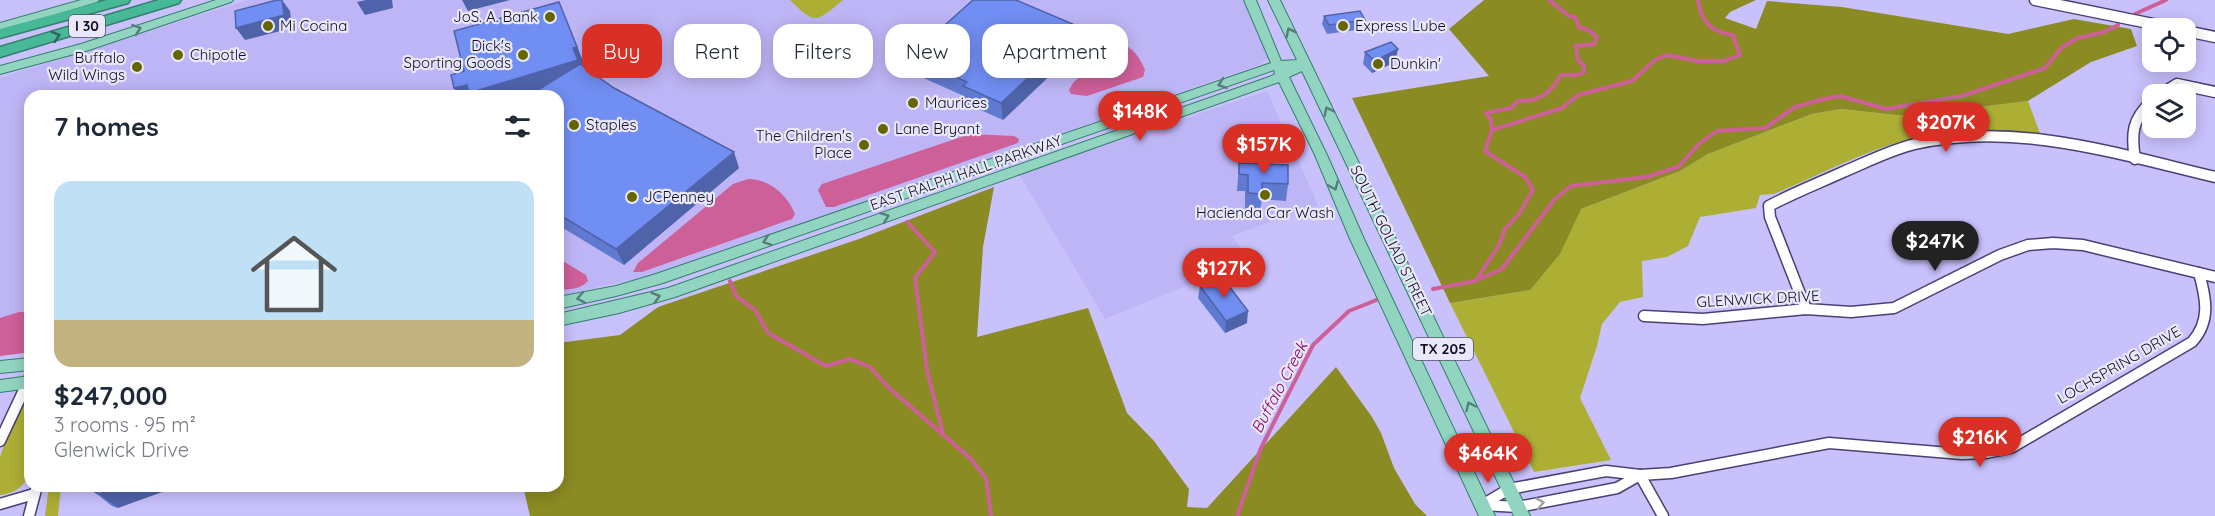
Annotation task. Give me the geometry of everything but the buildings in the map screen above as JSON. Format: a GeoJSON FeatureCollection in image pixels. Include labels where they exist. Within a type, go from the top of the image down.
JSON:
{"type":"FeatureCollection","features":[{"type":"Feature","properties":{"kind":"highway","name":"I 30"},"geometry":{"type":"LineString","coordinates":[[0,34],[123,0]]}},
{"type":"Feature","properties":{"kind":"highway","name":"I 30"},"geometry":{"type":"LineString","coordinates":[[0,52],[174,0]]}},
{"type":"Feature","properties":{"kind":"main road"},"geometry":{"type":"LineString","coordinates":[[0,27],[93,0]]}},
{"type":"Feature","properties":{"kind":"main road"},"geometry":{"type":"LineString","coordinates":[[0,70],[85,47],[227,0]]}},
{"type":"Feature","properties":{"kind":"main road","name":"SOUTH GOLIAD STREET"},"geometry":{"type":"LineString","coordinates":[[1250,0],[1279,71],[1321,155],[1357,239],[1484,510]]}},
{"type":"Feature","properties":{"kind":"main road","name":"SOUTH GOLIAD STREET"},"geometry":{"type":"LineString","coordinates":[[1274,0],[1520,511]]}},
{"type":"Feature","properties":{"kind":"main road","name":"EAST RALPH HALL PARKWAY"},"geometry":{"type":"LineString","coordinates":[[564,319],[670,293],[1053,157],[1117,128],[1279,71],[1306,64]]}},
{"type":"Feature","properties":{"kind":"main road","name":"EAST RALPH HALL PARKWAY"},"geometry":{"type":"LineString","coordinates":[[564,302],[658,279],[1045,146],[1117,128]]}},
{"type":"Feature","properties":{"kind":"main road"},"geometry":{"type":"LineString","coordinates":[[1045,146],[1053,157]]}},
{"type":"Feature","properties":{"kind":"main road"},"geometry":{"type":"LineString","coordinates":[[822,222],[830,237]]}},
{"type":"Feature","properties":{"kind":"main road"},"geometry":{"type":"LineString","coordinates":[[616,291],[619,307]]}},
{"type":"Feature","properties":{"kind":"main road"},"geometry":{"type":"LineString","coordinates":[[0,367],[24,365]]}},
{"type":"Feature","properties":{"kind":"main road"},"geometry":{"type":"LineString","coordinates":[[0,386],[24,382]]}},
{"type":"Feature","properties":{"kind":"street"},"geometry":{"type":"LineString","coordinates":[[2035,0],[2142,22]]}},
{"type":"Feature","properties":{"kind":"street"},"geometry":{"type":"LineString","coordinates":[[2196,33],[2215,37]]}},
{"type":"Feature","properties":{"kind":"street"},"geometry":{"type":"LineString","coordinates":[[2196,88],[2215,92]]}},
{"type":"Feature","properties":{"kind":"street"},"geometry":{"type":"LineString","coordinates":[[2135,159],[2132,133],[2134,120],[2142,112]]}},
{"type":"Feature","properties":{"kind":"street"},"geometry":{"type":"LineString","coordinates":[[1806,309],[1770,217],[1769,206],[1885,154],[1916,144],[1957,138],[2011,137],[2042,140],[2215,177]]}},
{"type":"Feature","properties":{"kind":"street","name":"GLENWICK DRIVE"},"geometry":{"type":"LineString","coordinates":[[1644,316],[1703,319],[1806,309],[1851,312],[1894,308],[2000,255],[2028,245],[2053,243],[2083,245],[2215,277]]}},
{"type":"Feature","properties":{"kind":"street","name":"LOCHSPRING DRIVE"},"geometry":{"type":"LineString","coordinates":[[1484,510],[1509,489],[1606,471],[1640,475],[1671,473],[1829,443],[1962,454],[2011,448],[2192,342],[2200,335],[2207,303],[2199,273]]}},
{"type":"Feature","properties":{"kind":"street"},"geometry":{"type":"LineString","coordinates":[[0,441],[24,391]]}},
{"type":"Feature","properties":{"kind":"street"},"geometry":{"type":"LineString","coordinates":[[1640,475],[1663,516]]}},
{"type":"Feature","properties":{"kind":"street","name":"LOCHSPRING DRIVE"},"geometry":{"type":"LineString","coordinates":[[1484,510],[1520,511],[1617,488],[1640,475]]}},
{"type":"Feature","properties":{"kind":"street"},"geometry":{"type":"LineString","coordinates":[[0,504],[30,492]]}},
{"type":"Feature","properties":{"kind":"street"},"geometry":{"type":"LineString","coordinates":[[30,516],[35,492]]}},
{"type":"Feature","properties":{"kind":"shaded area"},"geometry":{"type":"Polygon","coordinates":[[[248,0],[1244,0],[1269,58],[1261,64],[669,271],[564,295],[564,90],[24,90],[24,353],[0,356],[0,78],[248,0]]]}},
{"type":"Feature","properties":{"kind":"shaded area"},"geometry":{"type":"Polygon","coordinates":[[[790,0],[843,0],[821,17],[816,18],[805,14],[790,0]]]}},
{"type":"Feature","properties":{"kind":"shaded area"},"geometry":{"type":"Polygon","coordinates":[[[1484,0],[1756,0],[1730,12],[1725,18],[1756,29],[1767,1],[1842,7],[2008,34],[2074,19],[2131,29],[2137,46],[2091,62],[2028,101],[1906,116],[1841,109],[1812,114],[1708,154],[1680,171],[1581,209],[1560,254],[1530,290],[1450,303],[1352,98],[1489,76],[1449,29],[1484,0]]]}},
{"type":"Feature","properties":{"kind":"shaded area"},"geometry":{"type":"Polygon","coordinates":[[[1128,47],[1134,51],[1145,70],[1143,77],[1087,96],[1071,94],[1069,90],[1078,78],[1128,78],[1128,47]]]}},
{"type":"Feature","properties":{"kind":"shaded area"},"geometry":{"type":"Polygon","coordinates":[[[1267,91],[1318,205],[1231,236],[1251,259],[1105,319],[1019,174],[1267,91]]]}},
{"type":"Feature","properties":{"kind":"shaded area"},"geometry":{"type":"Polygon","coordinates":[[[2028,101],[2041,136],[1956,132],[1905,140],[1855,158],[1774,194],[1760,195],[1756,208],[1700,217],[1688,246],[1667,257],[1642,261],[1643,297],[1620,302],[1602,324],[1580,398],[1611,460],[1534,472],[1450,303],[1530,290],[1581,209],[1680,171],[1708,154],[1812,114],[1841,109],[1906,116],[2028,101]]]}},
{"type":"Feature","properties":{"kind":"shaded area"},"geometry":{"type":"Polygon","coordinates":[[[970,134],[1014,136],[1019,139],[1018,143],[834,207],[826,207],[818,190],[822,184],[970,134]]]}},
{"type":"Feature","properties":{"kind":"shaded area"},"geometry":{"type":"Polygon","coordinates":[[[748,179],[764,182],[777,189],[792,207],[795,214],[792,219],[642,272],[633,272],[638,263],[733,184],[748,179]]]}},
{"type":"Feature","properties":{"kind":"shaded area"},"geometry":{"type":"Polygon","coordinates":[[[994,187],[983,247],[977,337],[1088,308],[1127,413],[1154,441],[1189,489],[1187,507],[1207,508],[1336,367],[1372,417],[1381,433],[1394,468],[1415,504],[1427,516],[530,516],[524,492],[564,492],[564,342],[620,335],[658,307],[859,239],[994,187]]]}},
{"type":"Feature","properties":{"kind":"shaded area"},"geometry":{"type":"Polygon","coordinates":[[[564,262],[586,275],[588,281],[578,288],[564,290],[564,262]]]}},
{"type":"Feature","properties":{"kind":"shaded area"},"geometry":{"type":"Polygon","coordinates":[[[24,312],[24,353],[0,356],[0,318],[24,312]]]}},
{"type":"Feature","properties":{"kind":"shaded area"},"geometry":{"type":"Polygon","coordinates":[[[24,404],[24,483],[16,490],[0,495],[0,457],[24,404]]]}},
{"type":"Feature","properties":{"kind":"shaded area"},"geometry":{"type":"Polygon","coordinates":[[[48,492],[60,492],[58,516],[45,516],[48,492]]]}},
{"type":"Feature","properties":{"kind":"waterway"},"geometry":{"type":"LineString","coordinates":[[1492,130],[1491,120],[1486,113],[1511,108],[1518,101],[1533,100],[1544,95],[1553,87],[1561,75],[1578,75],[1584,72],[1584,66],[1578,60],[1576,46],[1594,44],[1597,37],[1590,31],[1579,27],[1575,17],[1569,16],[1549,0]]}},
{"type":"Feature","properties":{"kind":"waterway"},"geometry":{"type":"LineString","coordinates":[[1492,130],[1562,108],[1578,95],[1632,81],[1655,60],[1667,55],[1698,61],[1724,61],[1740,55],[1733,35],[1725,34],[1708,25],[1699,8],[1698,0]]}},
{"type":"Feature","properties":{"kind":"waterway","name":"Buffalo Creek"},"geometry":{"type":"LineString","coordinates":[[2135,14],[2166,0]]}},
{"type":"Feature","properties":{"kind":"waterway","name":"Buffalo Creek"},"geometry":{"type":"LineString","coordinates":[[1433,289],[1475,281],[1502,269],[1554,200],[1571,186],[1646,177],[1678,167],[1699,144],[1717,131],[1765,128],[1795,107],[1824,99],[1840,96],[1886,109],[1962,96],[2045,68],[2062,47],[2078,38],[2104,32],[2118,25]]}},
{"type":"Feature","properties":{"kind":"waterway"},"geometry":{"type":"LineString","coordinates":[[1477,279],[1499,245],[1505,229],[1519,214],[1533,190],[1525,177],[1485,151],[1492,130]]}},
{"type":"Feature","properties":{"kind":"waterway"},"geometry":{"type":"LineString","coordinates":[[907,222],[935,252],[915,278],[927,370],[943,434]]}},
{"type":"Feature","properties":{"kind":"waterway"},"geometry":{"type":"LineString","coordinates":[[730,281],[736,296],[755,310],[768,333],[826,366],[850,359],[870,367],[889,388],[970,458],[986,478],[991,516]]}},
{"type":"Feature","properties":{"kind":"waterway","name":"Buffalo Creek"},"geometry":{"type":"LineString","coordinates":[[1237,516],[1261,448],[1313,345],[1349,311],[1379,299]]}},
{"type":"Feature","properties":{"kind":"place","name":"JoS. A. Bank"},"geometry":{"type":"Point","coordinates":[550,17]}},
{"type":"Feature","properties":{"kind":"place","name":"Mi Cocina"},"geometry":{"type":"Point","coordinates":[268,26]}},
{"type":"Feature","properties":{"kind":"place","name":"Express Lube"},"geometry":{"type":"Point","coordinates":[1343,26]}},
{"type":"Feature","properties":{"kind":"place","name":"Chipotle"},"geometry":{"type":"Point","coordinates":[178,55]}},
{"type":"Feature","properties":{"kind":"place","name":"Dick's Sporting Goods"},"geometry":{"type":"Point","coordinates":[523,55]}},
{"type":"Feature","properties":{"kind":"place","name":"Dunkin'"},"geometry":{"type":"Point","coordinates":[1378,64]}},
{"type":"Feature","properties":{"kind":"place","name":"Buffalo Wild Wings"},"geometry":{"type":"Point","coordinates":[137,67]}},
{"type":"Feature","properties":{"kind":"place","name":"Maurices"},"geometry":{"type":"Point","coordinates":[913,103]}},
{"type":"Feature","properties":{"kind":"place","name":"Staples"},"geometry":{"type":"Point","coordinates":[574,125]}},
{"type":"Feature","properties":{"kind":"place","name":"Lane Bryant"},"geometry":{"type":"Point","coordinates":[883,129]}},
{"type":"Feature","properties":{"kind":"place","name":"The Children's Place"},"geometry":{"type":"Point","coordinates":[864,145]}},
{"type":"Feature","properties":{"kind":"place","name":"Hacienda Car Wash"},"geometry":{"type":"Point","coordinates":[1265,195]}},
{"type":"Feature","properties":{"kind":"place","name":"JCPenney"},"geometry":{"type":"Point","coordinates":[632,197]}}]}
